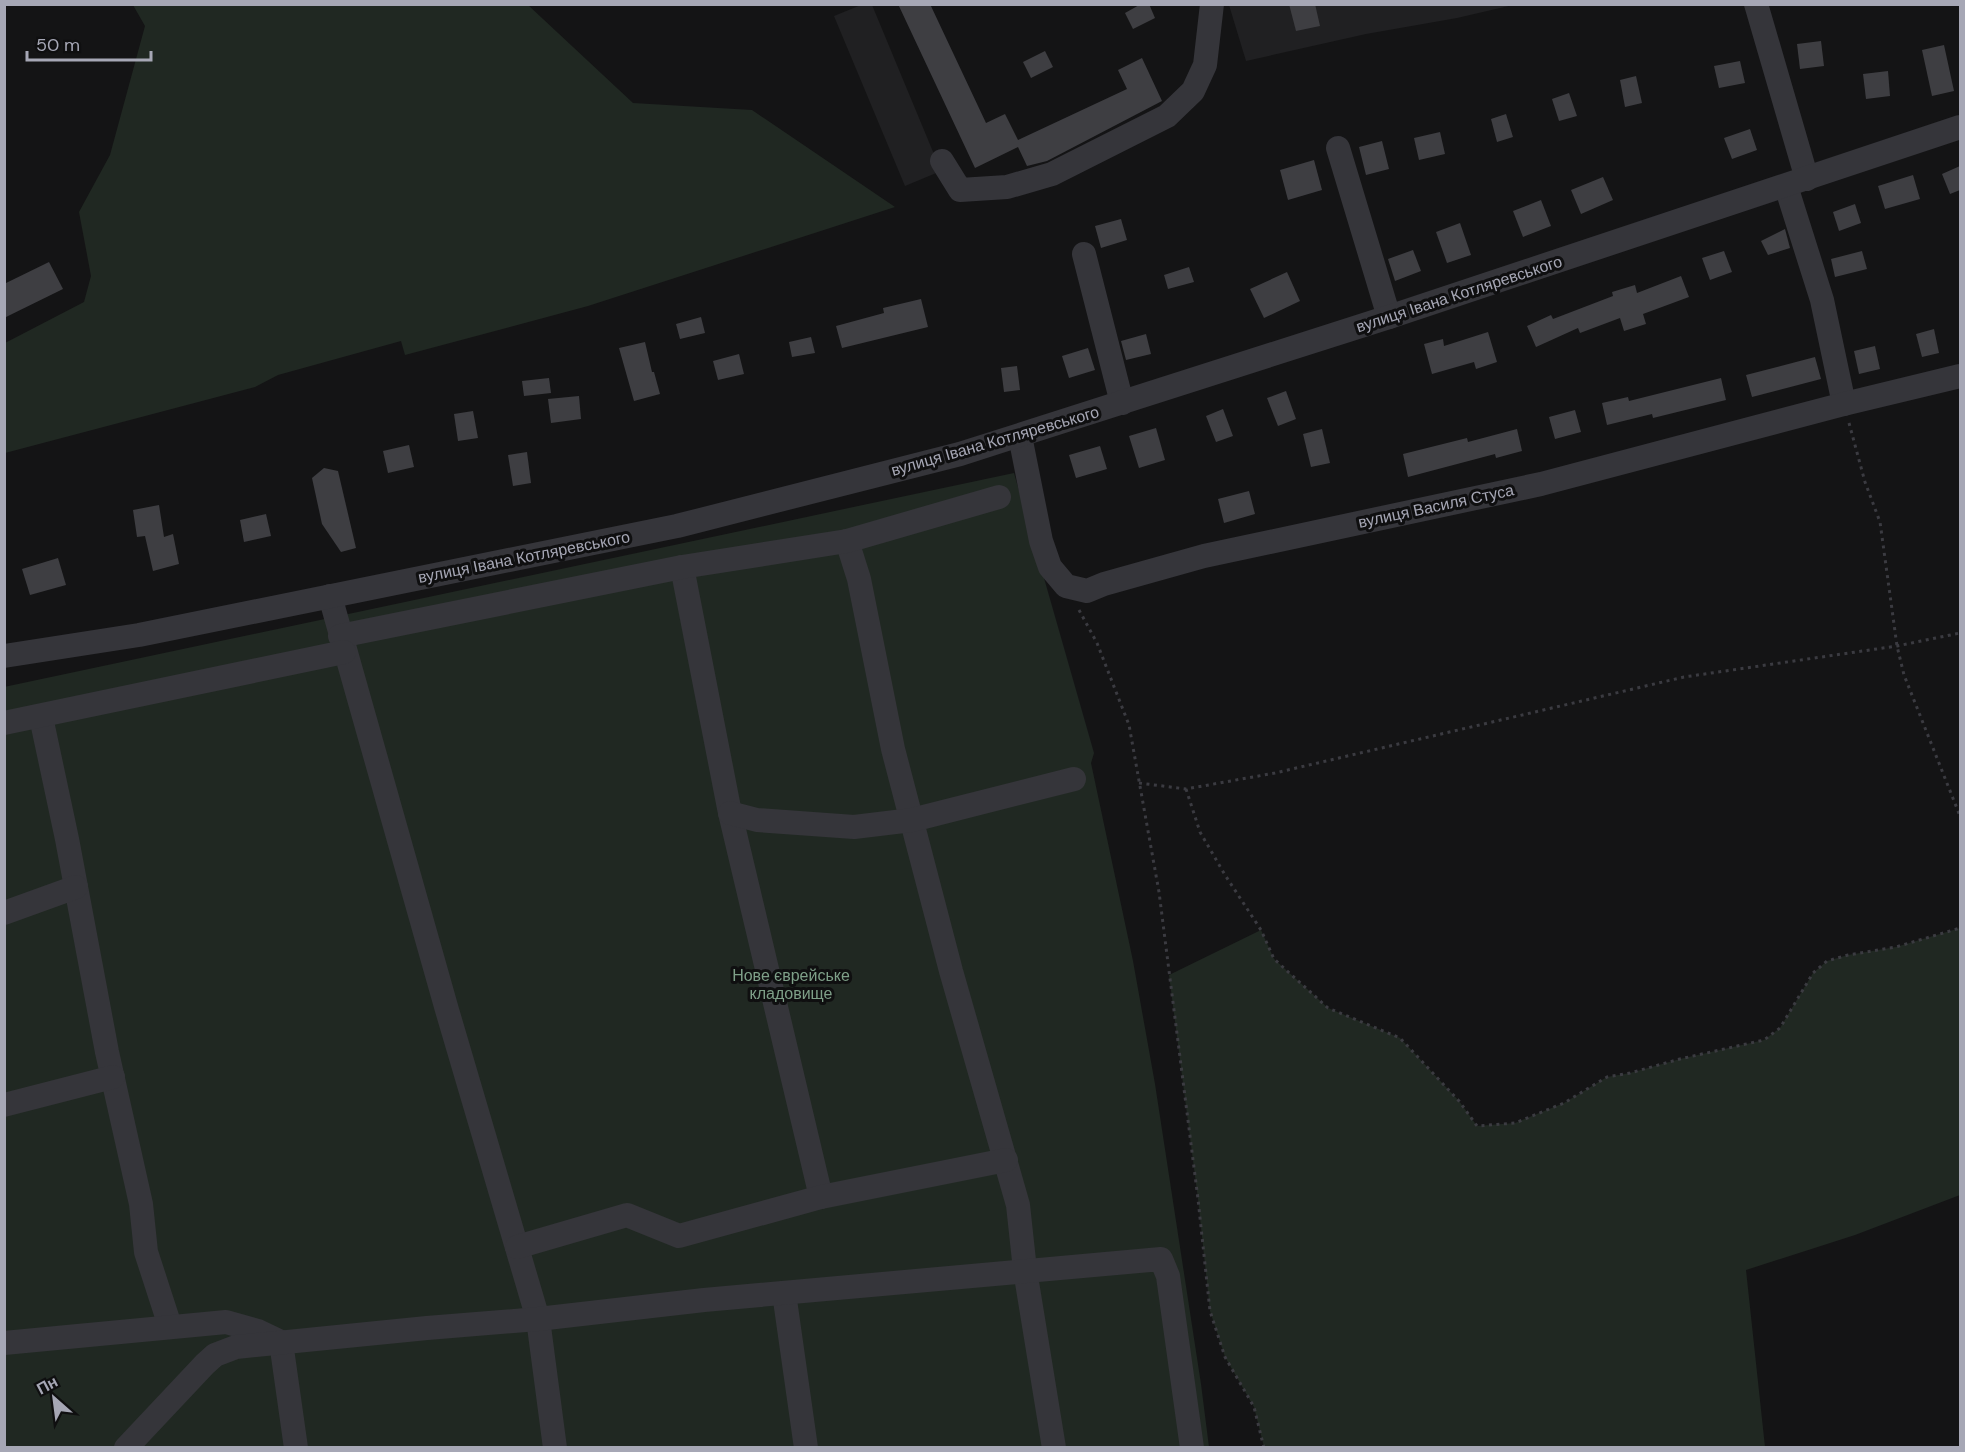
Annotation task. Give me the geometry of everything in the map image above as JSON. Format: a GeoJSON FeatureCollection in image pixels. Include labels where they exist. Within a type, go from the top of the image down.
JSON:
{"type":"FeatureCollection","features":[{"type":"Feature","properties":{"kind":"street"},"geometry":{"type":"LineString","coordinates":[[942,161],[960,190],[1007,188],[1052,174],[1167,116],[1193,91],[1204,65],[1212,4]]}},
{"type":"Feature","properties":{"kind":"street"},"geometry":{"type":"LineString","coordinates":[[1755,4],[1844,404]]}},
{"type":"Feature","properties":{"kind":"street","name":"вулиця Івана Котляревського"},"geometry":{"type":"LineString","coordinates":[[4,656],[139,635],[676,526],[960,454],[1389,317],[1960,127]]}},
{"type":"Feature","properties":{"kind":"street"},"geometry":{"type":"LineString","coordinates":[[1338,148],[1389,317]]}},
{"type":"Feature","properties":{"kind":"street"},"geometry":{"type":"LineString","coordinates":[[1084,254],[1122,403]]}},
{"type":"Feature","properties":{"kind":"street","name":"вулиця Василя Стуса"},"geometry":{"type":"LineString","coordinates":[[1066,586],[1088,591],[1104,584],[1204,556],[1541,484],[1844,404],[1960,376]]}},
{"type":"Feature","properties":{"kind":"street"},"geometry":{"type":"LineString","coordinates":[[1020,436],[1041,541],[1050,567],[1066,586]]}},
{"type":"Feature","properties":{"kind":"street"},"geometry":{"type":"LineString","coordinates":[[4,723],[41,717],[342,644],[682,567],[847,541],[999,497]]}},
{"type":"Feature","properties":{"kind":"street"},"geometry":{"type":"LineString","coordinates":[[847,541],[859,579],[893,749],[951,970],[1018,1205],[1025,1270],[1054,1448]]}},
{"type":"Feature","properties":{"kind":"street"},"geometry":{"type":"LineString","coordinates":[[682,567],[730,813],[821,1197]]}},
{"type":"Feature","properties":{"kind":"street"},"geometry":{"type":"LineString","coordinates":[[330,596],[538,1319],[555,1448]]}},
{"type":"Feature","properties":{"kind":"street"},"geometry":{"type":"LineString","coordinates":[[41,717],[112,1077],[141,1204],[146,1252],[170,1326]]}},
{"type":"Feature","properties":{"kind":"street"},"geometry":{"type":"LineString","coordinates":[[730,813],[757,820],[854,827],[912,820],[1074,779]]}},
{"type":"Feature","properties":{"kind":"street"},"geometry":{"type":"LineString","coordinates":[[4,913],[76,887]]}},
{"type":"Feature","properties":{"kind":"street"},"geometry":{"type":"LineString","coordinates":[[4,1105],[112,1077]]}},
{"type":"Feature","properties":{"kind":"street"},"geometry":{"type":"LineString","coordinates":[[517,1247],[627,1215],[679,1236],[821,1197],[1006,1160]]}},
{"type":"Feature","properties":{"kind":"street"},"geometry":{"type":"LineString","coordinates":[[126,1448],[205,1364],[215,1355],[236,1347],[1025,1270],[1161,1259],[1168,1276],[1192,1448]]}},
{"type":"Feature","properties":{"kind":"street"},"geometry":{"type":"LineString","coordinates":[[784,1293],[806,1448]]}},
{"type":"Feature","properties":{"kind":"street"},"geometry":{"type":"LineString","coordinates":[[4,1343],[226,1322],[258,1331],[281,1342]]}},
{"type":"Feature","properties":{"kind":"street"},"geometry":{"type":"LineString","coordinates":[[281,1342],[296,1448]]}},
{"type":"Feature","properties":{"kind":"path"},"geometry":{"type":"LineString","coordinates":[[1844,404],[1865,482],[1880,522],[1897,646],[1910,695],[1948,782],[1960,816]]}},
{"type":"Feature","properties":{"kind":"path"},"geometry":{"type":"LineString","coordinates":[[1066,586],[1097,642],[1129,725],[1159,892],[1210,1311],[1225,1357],[1254,1407],[1264,1448]]}},
{"type":"Feature","properties":{"kind":"path"},"geometry":{"type":"LineString","coordinates":[[1139,783],[1186,789],[1275,773],[1684,677],[1897,646],[1960,633]]}},
{"type":"Feature","properties":{"kind":"path"},"geometry":{"type":"LineString","coordinates":[[1186,789],[1200,832],[1261,930],[1274,959],[1328,1008],[1400,1038],[1459,1101],[1477,1126],[1515,1123],[1564,1103],[1607,1077],[1764,1040],[1780,1028],[1813,973],[1827,961],[1896,947],[1960,928]]}},
{"type":"Feature","properties":{"kind":"shaded area"},"geometry":{"type":"Polygon","coordinates":[[[861,5],[872,5],[941,171],[905,186],[834,16],[861,5]]]}},
{"type":"Feature","properties":{"kind":"shaded area"},"geometry":{"type":"Polygon","coordinates":[[[1229,5],[1513,5],[1246,61],[1229,5]]]}},
{"type":"Feature","properties":{"kind":"green space"},"geometry":{"type":"Polygon","coordinates":[[[133,5],[528,5],[633,103],[752,110],[895,207],[588,306],[405,355],[401,341],[278,375],[255,387],[5,453],[5,343],[84,302],[91,276],[79,212],[110,155],[145,26],[133,5]]]}},
{"type":"Feature","properties":{"kind":"green space","name":"Нове єврейське кладовище"},"geometry":{"type":"Polygon","coordinates":[[[1014,473],[1094,753],[1091,763],[1133,961],[1155,1084],[1209,1447],[5,1447],[4,687],[1014,473]]]}},
{"type":"Feature","properties":{"kind":"green space"},"geometry":{"type":"Polygon","coordinates":[[[1960,928],[1960,1195],[1855,1235],[1746,1270],[1765,1447],[1264,1447],[1254,1407],[1225,1357],[1210,1311],[1169,975],[1261,930],[1274,959],[1328,1008],[1400,1038],[1459,1101],[1477,1126],[1515,1123],[1564,1103],[1607,1077],[1764,1040],[1780,1028],[1813,973],[1827,961],[1896,947],[1960,928]]]}},
{"type":"Feature","properties":{"kind":"building"},"geometry":{"type":"Polygon","coordinates":[[[898,4],[930,4],[986,123],[1005,114],[1018,140],[1127,89],[1118,70],[1142,58],[1162,101],[1047,161],[1027,166],[1018,147],[975,168],[898,4]]]}},
{"type":"Feature","properties":{"kind":"building"},"geometry":{"type":"Polygon","coordinates":[[[1141,4],[1149,4],[1155,18],[1133,29],[1125,13],[1141,4]]]}},
{"type":"Feature","properties":{"kind":"building"},"geometry":{"type":"Polygon","coordinates":[[[1289,4],[1315,4],[1320,26],[1296,31],[1289,4]]]}},
{"type":"Feature","properties":{"kind":"building"},"geometry":{"type":"Polygon","coordinates":[[[1821,41],[1824,66],[1800,69],[1797,44],[1821,41]]]}},
{"type":"Feature","properties":{"kind":"building"},"geometry":{"type":"Polygon","coordinates":[[[1944,45],[1954,91],[1932,96],[1922,50],[1944,45]]]}},
{"type":"Feature","properties":{"kind":"building"},"geometry":{"type":"Polygon","coordinates":[[[1045,51],[1053,67],[1031,78],[1023,62],[1045,51]]]}},
{"type":"Feature","properties":{"kind":"building"},"geometry":{"type":"Polygon","coordinates":[[[1740,61],[1745,83],[1719,88],[1714,66],[1740,61]]]}},
{"type":"Feature","properties":{"kind":"building"},"geometry":{"type":"Polygon","coordinates":[[[1888,71],[1890,96],[1866,99],[1863,74],[1888,71]]]}},
{"type":"Feature","properties":{"kind":"building"},"geometry":{"type":"Polygon","coordinates":[[[1636,76],[1642,103],[1625,107],[1620,80],[1636,76]]]}},
{"type":"Feature","properties":{"kind":"building"},"geometry":{"type":"Polygon","coordinates":[[[1569,93],[1577,116],[1559,121],[1552,99],[1569,93]]]}},
{"type":"Feature","properties":{"kind":"building"},"geometry":{"type":"Polygon","coordinates":[[[1506,114],[1513,137],[1497,142],[1491,119],[1506,114]]]}},
{"type":"Feature","properties":{"kind":"building"},"geometry":{"type":"Polygon","coordinates":[[[1750,129],[1757,150],[1732,159],[1724,138],[1750,129]]]}},
{"type":"Feature","properties":{"kind":"building"},"geometry":{"type":"Polygon","coordinates":[[[1440,132],[1445,154],[1419,160],[1414,138],[1440,132]]]}},
{"type":"Feature","properties":{"kind":"building"},"geometry":{"type":"Polygon","coordinates":[[[1382,141],[1389,169],[1366,175],[1359,147],[1382,141]]]}},
{"type":"Feature","properties":{"kind":"building"},"geometry":{"type":"Polygon","coordinates":[[[1314,160],[1322,190],[1288,200],[1280,170],[1314,160]]]}},
{"type":"Feature","properties":{"kind":"building"},"geometry":{"type":"Polygon","coordinates":[[[1960,166],[1960,190],[1950,194],[1942,174],[1960,166]]]}},
{"type":"Feature","properties":{"kind":"building"},"geometry":{"type":"Polygon","coordinates":[[[1913,175],[1920,199],[1885,209],[1878,186],[1913,175]]]}},
{"type":"Feature","properties":{"kind":"building"},"geometry":{"type":"Polygon","coordinates":[[[1603,177],[1613,200],[1581,214],[1571,190],[1603,177]]]}},
{"type":"Feature","properties":{"kind":"building"},"geometry":{"type":"Polygon","coordinates":[[[1541,200],[1551,226],[1523,237],[1513,211],[1541,200]]]}},
{"type":"Feature","properties":{"kind":"building"},"geometry":{"type":"Polygon","coordinates":[[[1855,204],[1861,223],[1839,231],[1833,212],[1855,204]]]}},
{"type":"Feature","properties":{"kind":"building"},"geometry":{"type":"Polygon","coordinates":[[[1121,219],[1127,240],[1101,248],[1095,226],[1121,219]]]}},
{"type":"Feature","properties":{"kind":"building"},"geometry":{"type":"Polygon","coordinates":[[[1460,223],[1471,255],[1447,263],[1436,232],[1460,223]]]}},
{"type":"Feature","properties":{"kind":"building"},"geometry":{"type":"Polygon","coordinates":[[[1785,229],[1790,248],[1768,255],[1761,241],[1785,229]]]}},
{"type":"Feature","properties":{"kind":"building"},"geometry":{"type":"Polygon","coordinates":[[[1413,250],[1421,271],[1395,281],[1388,259],[1413,250]]]}},
{"type":"Feature","properties":{"kind":"building"},"geometry":{"type":"Polygon","coordinates":[[[1724,251],[1732,272],[1710,280],[1702,258],[1724,251]]]}},
{"type":"Feature","properties":{"kind":"building"},"geometry":{"type":"Polygon","coordinates":[[[1862,251],[1867,269],[1835,277],[1831,259],[1862,251]]]}},
{"type":"Feature","properties":{"kind":"building"},"geometry":{"type":"Polygon","coordinates":[[[49,262],[63,289],[4,318],[4,284],[49,262]]]}},
{"type":"Feature","properties":{"kind":"building"},"geometry":{"type":"Polygon","coordinates":[[[1189,267],[1194,282],[1168,289],[1164,275],[1189,267]]]}},
{"type":"Feature","properties":{"kind":"building"},"geometry":{"type":"Polygon","coordinates":[[[1287,272],[1300,301],[1264,318],[1250,289],[1287,272]]]}},
{"type":"Feature","properties":{"kind":"building"},"geometry":{"type":"Polygon","coordinates":[[[1681,276],[1689,297],[1643,314],[1646,324],[1624,331],[1620,318],[1580,333],[1578,328],[1536,347],[1527,326],[1551,315],[1553,319],[1613,296],[1612,292],[1635,285],[1637,293],[1681,276]]]}},
{"type":"Feature","properties":{"kind":"building"},"geometry":{"type":"Polygon","coordinates":[[[921,299],[928,327],[842,348],[836,326],[884,313],[883,308],[921,299]]]}},
{"type":"Feature","properties":{"kind":"building"},"geometry":{"type":"Polygon","coordinates":[[[701,317],[705,333],[680,339],[676,324],[701,317]]]}},
{"type":"Feature","properties":{"kind":"building"},"geometry":{"type":"Polygon","coordinates":[[[1934,329],[1939,353],[1922,357],[1916,334],[1934,329]]]}},
{"type":"Feature","properties":{"kind":"building"},"geometry":{"type":"Polygon","coordinates":[[[1488,332],[1497,362],[1476,369],[1474,362],[1432,374],[1424,344],[1443,339],[1444,346],[1488,332]]]}},
{"type":"Feature","properties":{"kind":"building"},"geometry":{"type":"Polygon","coordinates":[[[1146,334],[1151,354],[1126,360],[1121,341],[1146,334]]]}},
{"type":"Feature","properties":{"kind":"building"},"geometry":{"type":"Polygon","coordinates":[[[811,337],[815,353],[792,357],[789,342],[811,337]]]}},
{"type":"Feature","properties":{"kind":"building"},"geometry":{"type":"Polygon","coordinates":[[[645,342],[660,394],[634,401],[619,348],[645,342]]]}},
{"type":"Feature","properties":{"kind":"building"},"geometry":{"type":"Polygon","coordinates":[[[1875,346],[1880,369],[1859,374],[1854,351],[1875,346]]]}},
{"type":"Feature","properties":{"kind":"building"},"geometry":{"type":"Polygon","coordinates":[[[1088,348],[1095,370],[1069,378],[1062,356],[1088,348]]]}},
{"type":"Feature","properties":{"kind":"building"},"geometry":{"type":"Polygon","coordinates":[[[739,354],[744,374],[718,380],[713,361],[739,354]]]}},
{"type":"Feature","properties":{"kind":"building"},"geometry":{"type":"Polygon","coordinates":[[[1815,357],[1821,379],[1752,397],[1746,375],[1815,357]]]}},
{"type":"Feature","properties":{"kind":"building"},"geometry":{"type":"Polygon","coordinates":[[[1017,366],[1020,390],[1004,392],[1001,368],[1017,366]]]}},
{"type":"Feature","properties":{"kind":"building"},"geometry":{"type":"Polygon","coordinates":[[[549,378],[551,393],[524,396],[522,381],[549,378]]]}},
{"type":"Feature","properties":{"kind":"building"},"geometry":{"type":"Polygon","coordinates":[[[1721,378],[1726,400],[1653,418],[1652,414],[1607,425],[1602,403],[1628,397],[1629,401],[1721,378]]]}},
{"type":"Feature","properties":{"kind":"building"},"geometry":{"type":"Polygon","coordinates":[[[1286,391],[1296,419],[1278,426],[1267,398],[1286,391]]]}},
{"type":"Feature","properties":{"kind":"building"},"geometry":{"type":"Polygon","coordinates":[[[579,396],[581,419],[551,423],[548,399],[579,396]]]}},
{"type":"Feature","properties":{"kind":"building"},"geometry":{"type":"Polygon","coordinates":[[[1223,409],[1233,436],[1216,442],[1206,416],[1223,409]]]}},
{"type":"Feature","properties":{"kind":"building"},"geometry":{"type":"Polygon","coordinates":[[[1575,410],[1581,432],[1555,439],[1549,417],[1575,410]]]}},
{"type":"Feature","properties":{"kind":"building"},"geometry":{"type":"Polygon","coordinates":[[[473,411],[478,438],[458,441],[454,414],[473,411]]]}},
{"type":"Feature","properties":{"kind":"building"},"geometry":{"type":"Polygon","coordinates":[[[1156,428],[1165,460],[1139,468],[1129,436],[1156,428]]]}},
{"type":"Feature","properties":{"kind":"building"},"geometry":{"type":"Polygon","coordinates":[[[1322,429],[1330,463],[1311,467],[1303,434],[1322,429]]]}},
{"type":"Feature","properties":{"kind":"building"},"geometry":{"type":"Polygon","coordinates":[[[1517,429],[1522,451],[1496,458],[1495,454],[1408,477],[1403,454],[1467,438],[1468,442],[1517,429]]]}},
{"type":"Feature","properties":{"kind":"building"},"geometry":{"type":"Polygon","coordinates":[[[409,445],[414,467],[388,473],[383,451],[409,445]]]}},
{"type":"Feature","properties":{"kind":"building"},"geometry":{"type":"Polygon","coordinates":[[[1100,446],[1107,469],[1076,478],[1069,455],[1100,446]]]}},
{"type":"Feature","properties":{"kind":"building"},"geometry":{"type":"Polygon","coordinates":[[[527,452],[531,483],[513,486],[508,455],[527,452]]]}},
{"type":"Feature","properties":{"kind":"building"},"geometry":{"type":"Polygon","coordinates":[[[324,468],[338,471],[356,548],[341,552],[322,524],[312,478],[324,468]]]}},
{"type":"Feature","properties":{"kind":"building"},"geometry":{"type":"Polygon","coordinates":[[[1249,491],[1255,514],[1224,523],[1218,499],[1249,491]]]}},
{"type":"Feature","properties":{"kind":"building"},"geometry":{"type":"Polygon","coordinates":[[[159,505],[164,537],[173,534],[179,564],[153,571],[145,536],[137,537],[133,510],[159,505]]]}},
{"type":"Feature","properties":{"kind":"building"},"geometry":{"type":"Polygon","coordinates":[[[266,514],[271,536],[244,542],[240,520],[266,514]]]}},
{"type":"Feature","properties":{"kind":"building"},"geometry":{"type":"Polygon","coordinates":[[[58,558],[66,585],[30,595],[22,569],[58,558]]]}}]}
